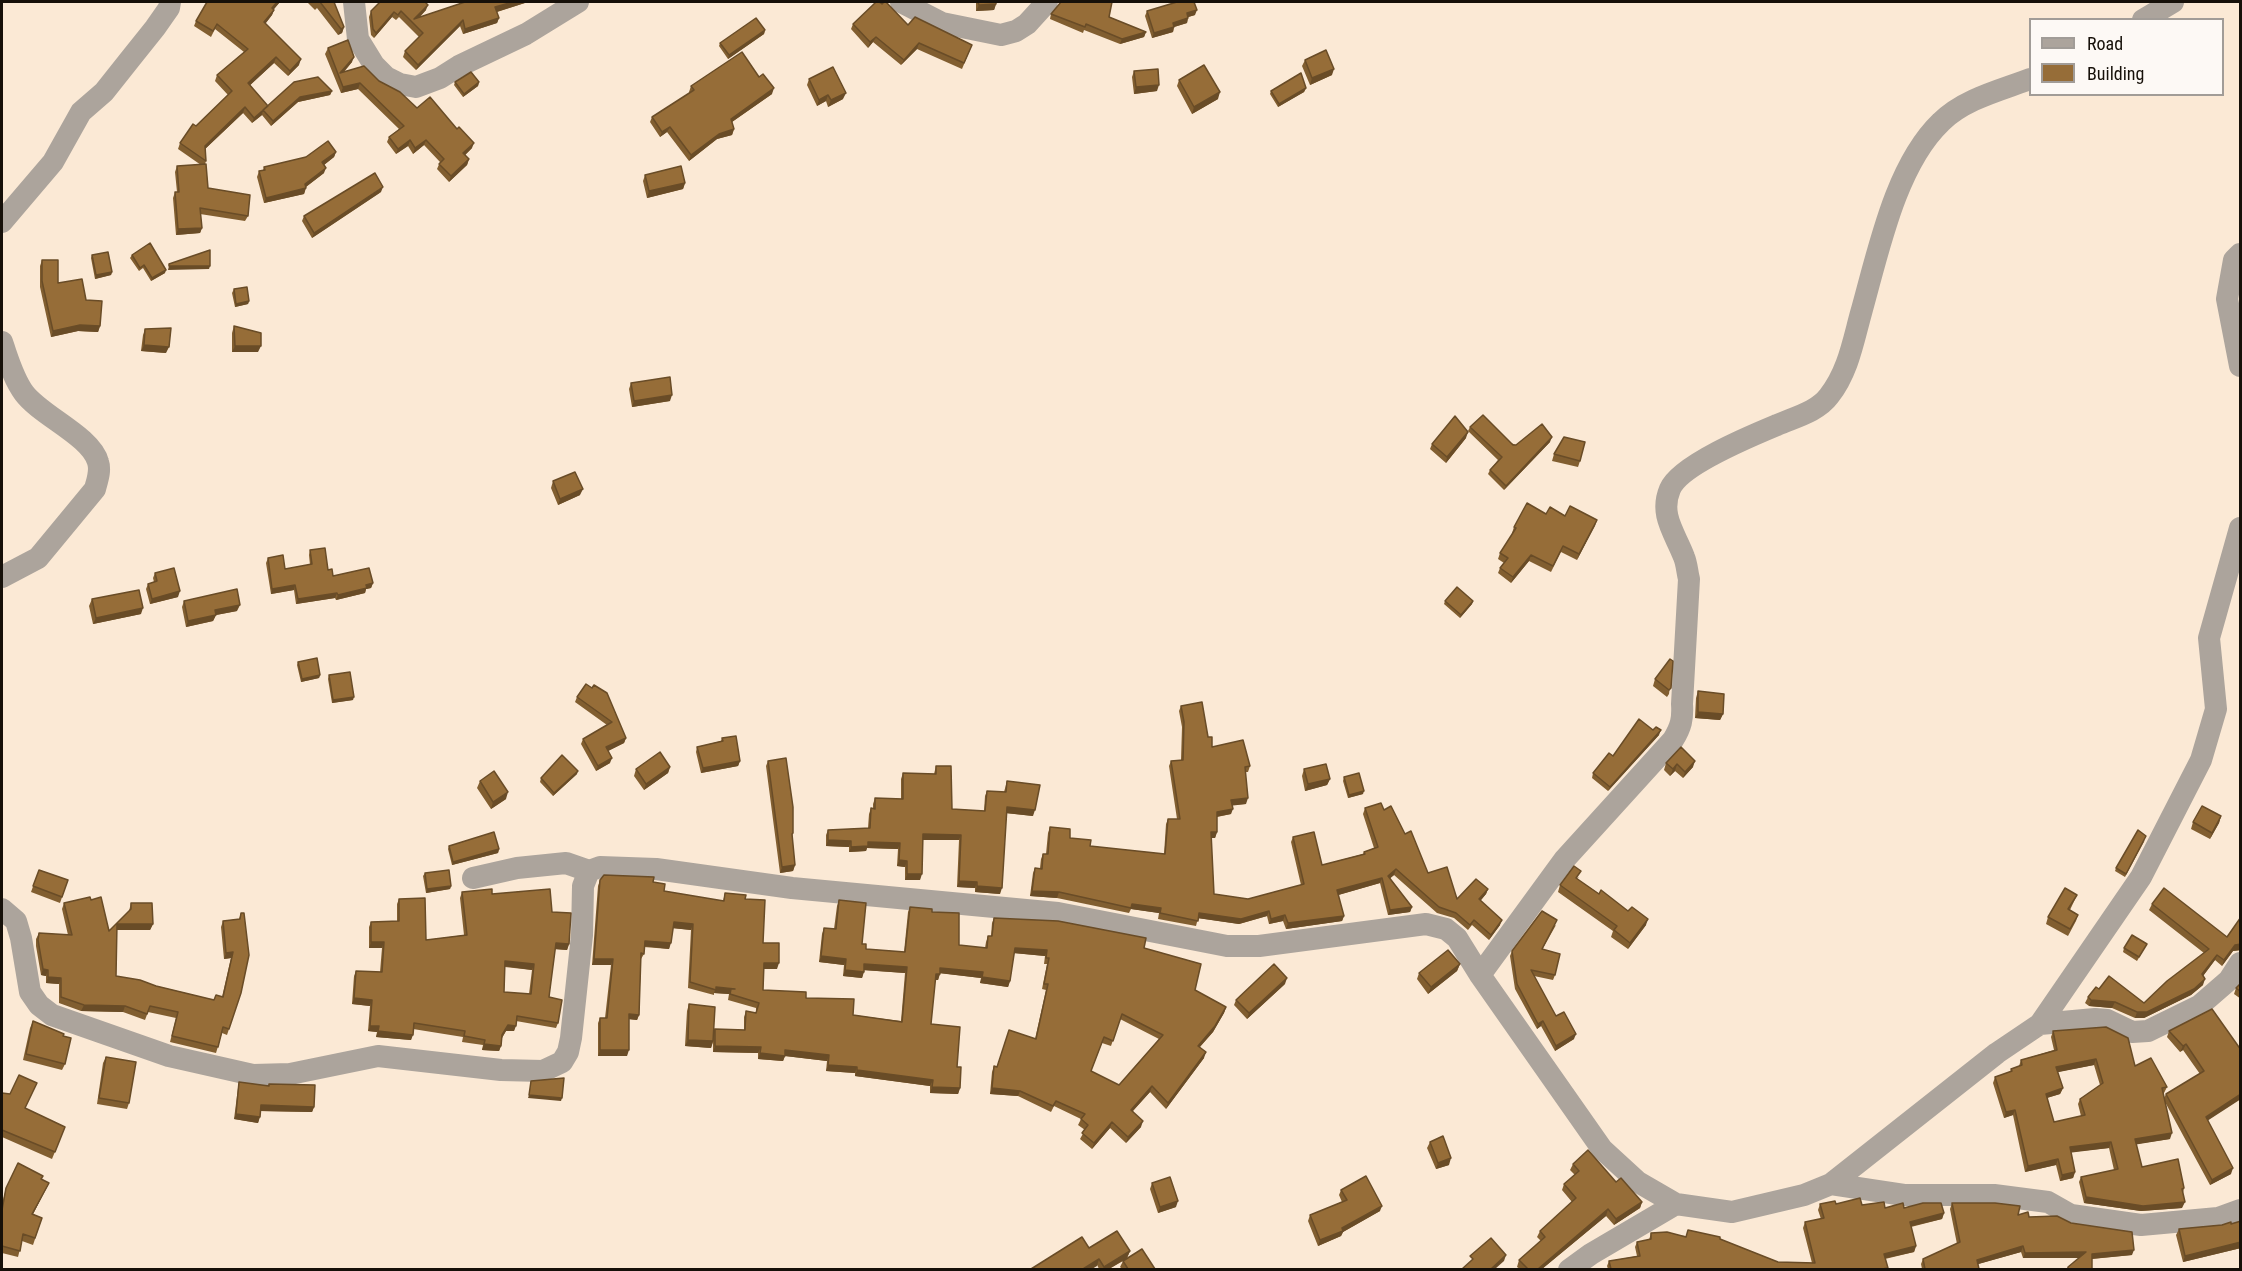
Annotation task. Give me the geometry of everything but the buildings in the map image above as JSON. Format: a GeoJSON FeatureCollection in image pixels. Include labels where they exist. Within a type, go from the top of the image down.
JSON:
{"type":"FeatureCollection","features":[{"type":"Feature","properties":{"kind":"street"},"geometry":{"type":"LineString","coordinates":[[2,222],[53,162],[81,112],[104,92],[155,28],[170,2]]}},
{"type":"Feature","properties":{"kind":"street"},"geometry":{"type":"LineString","coordinates":[[354,2],[358,39],[374,65],[386,77],[400,84],[416,87],[440,78],[459,66],[526,34],[578,2]]}},
{"type":"Feature","properties":{"kind":"street"},"geometry":{"type":"LineString","coordinates":[[901,2],[942,23],[1001,35],[1016,31],[1027,24],[1047,2]]}},
{"type":"Feature","properties":{"kind":"street"},"geometry":{"type":"LineString","coordinates":[[2146,18],[2173,2]]}},
{"type":"Feature","properties":{"kind":"street"},"geometry":{"type":"LineString","coordinates":[[1480,975],[1564,860],[1673,740],[1681,727],[1689,579],[1685,559],[1666,518],[1665,505],[1671,487],[1685,471],[1754,434],[1809,412],[1828,398],[1845,370],[1887,217],[1908,169],[1929,136],[1942,121],[1969,103],[2029,80]]}},
{"type":"Feature","properties":{"kind":"street"},"geometry":{"type":"LineString","coordinates":[[2241,254],[2234,260],[2227,299],[2241,366]]}},
{"type":"Feature","properties":{"kind":"street"},"geometry":{"type":"LineString","coordinates":[[2,342],[25,395],[91,447],[99,463],[99,477],[95,489],[39,558],[2,578]]}},
{"type":"Feature","properties":{"kind":"street"},"geometry":{"type":"LineString","coordinates":[[472,878],[517,868],[566,863],[589,871],[600,867],[656,869],[792,888],[1058,913],[1227,946],[1259,946],[1426,924],[1446,929],[1457,938],[1480,975],[1602,1149],[1638,1182],[1676,1204],[1732,1212],[1804,1195],[1831,1184],[1998,1053],[2040,1024],[2140,877],[2201,760],[2216,709],[2209,638],[2241,528]]}},
{"type":"Feature","properties":{"kind":"street"},"geometry":{"type":"LineString","coordinates":[[2,909],[16,921],[30,992],[39,1005],[52,1016],[169,1056],[253,1075],[290,1074],[378,1056],[501,1070],[543,1071],[562,1062],[568,1053],[579,968],[583,886],[589,871]]}},
{"type":"Feature","properties":{"kind":"street"},"geometry":{"type":"LineString","coordinates":[[2040,1024],[2094,1019],[2107,1020],[2133,1032],[2148,1031],[2199,1006],[2229,980],[2241,963]]}},
{"type":"Feature","properties":{"kind":"street"},"geometry":{"type":"LineString","coordinates":[[1831,1184],[1904,1195],[1994,1195],[2048,1202],[2071,1215],[2141,1225],[2218,1218],[2241,1210]]}},
{"type":"Feature","properties":{"kind":"street"},"geometry":{"type":"LineString","coordinates":[[1569,1269],[1676,1204]]}}]}
